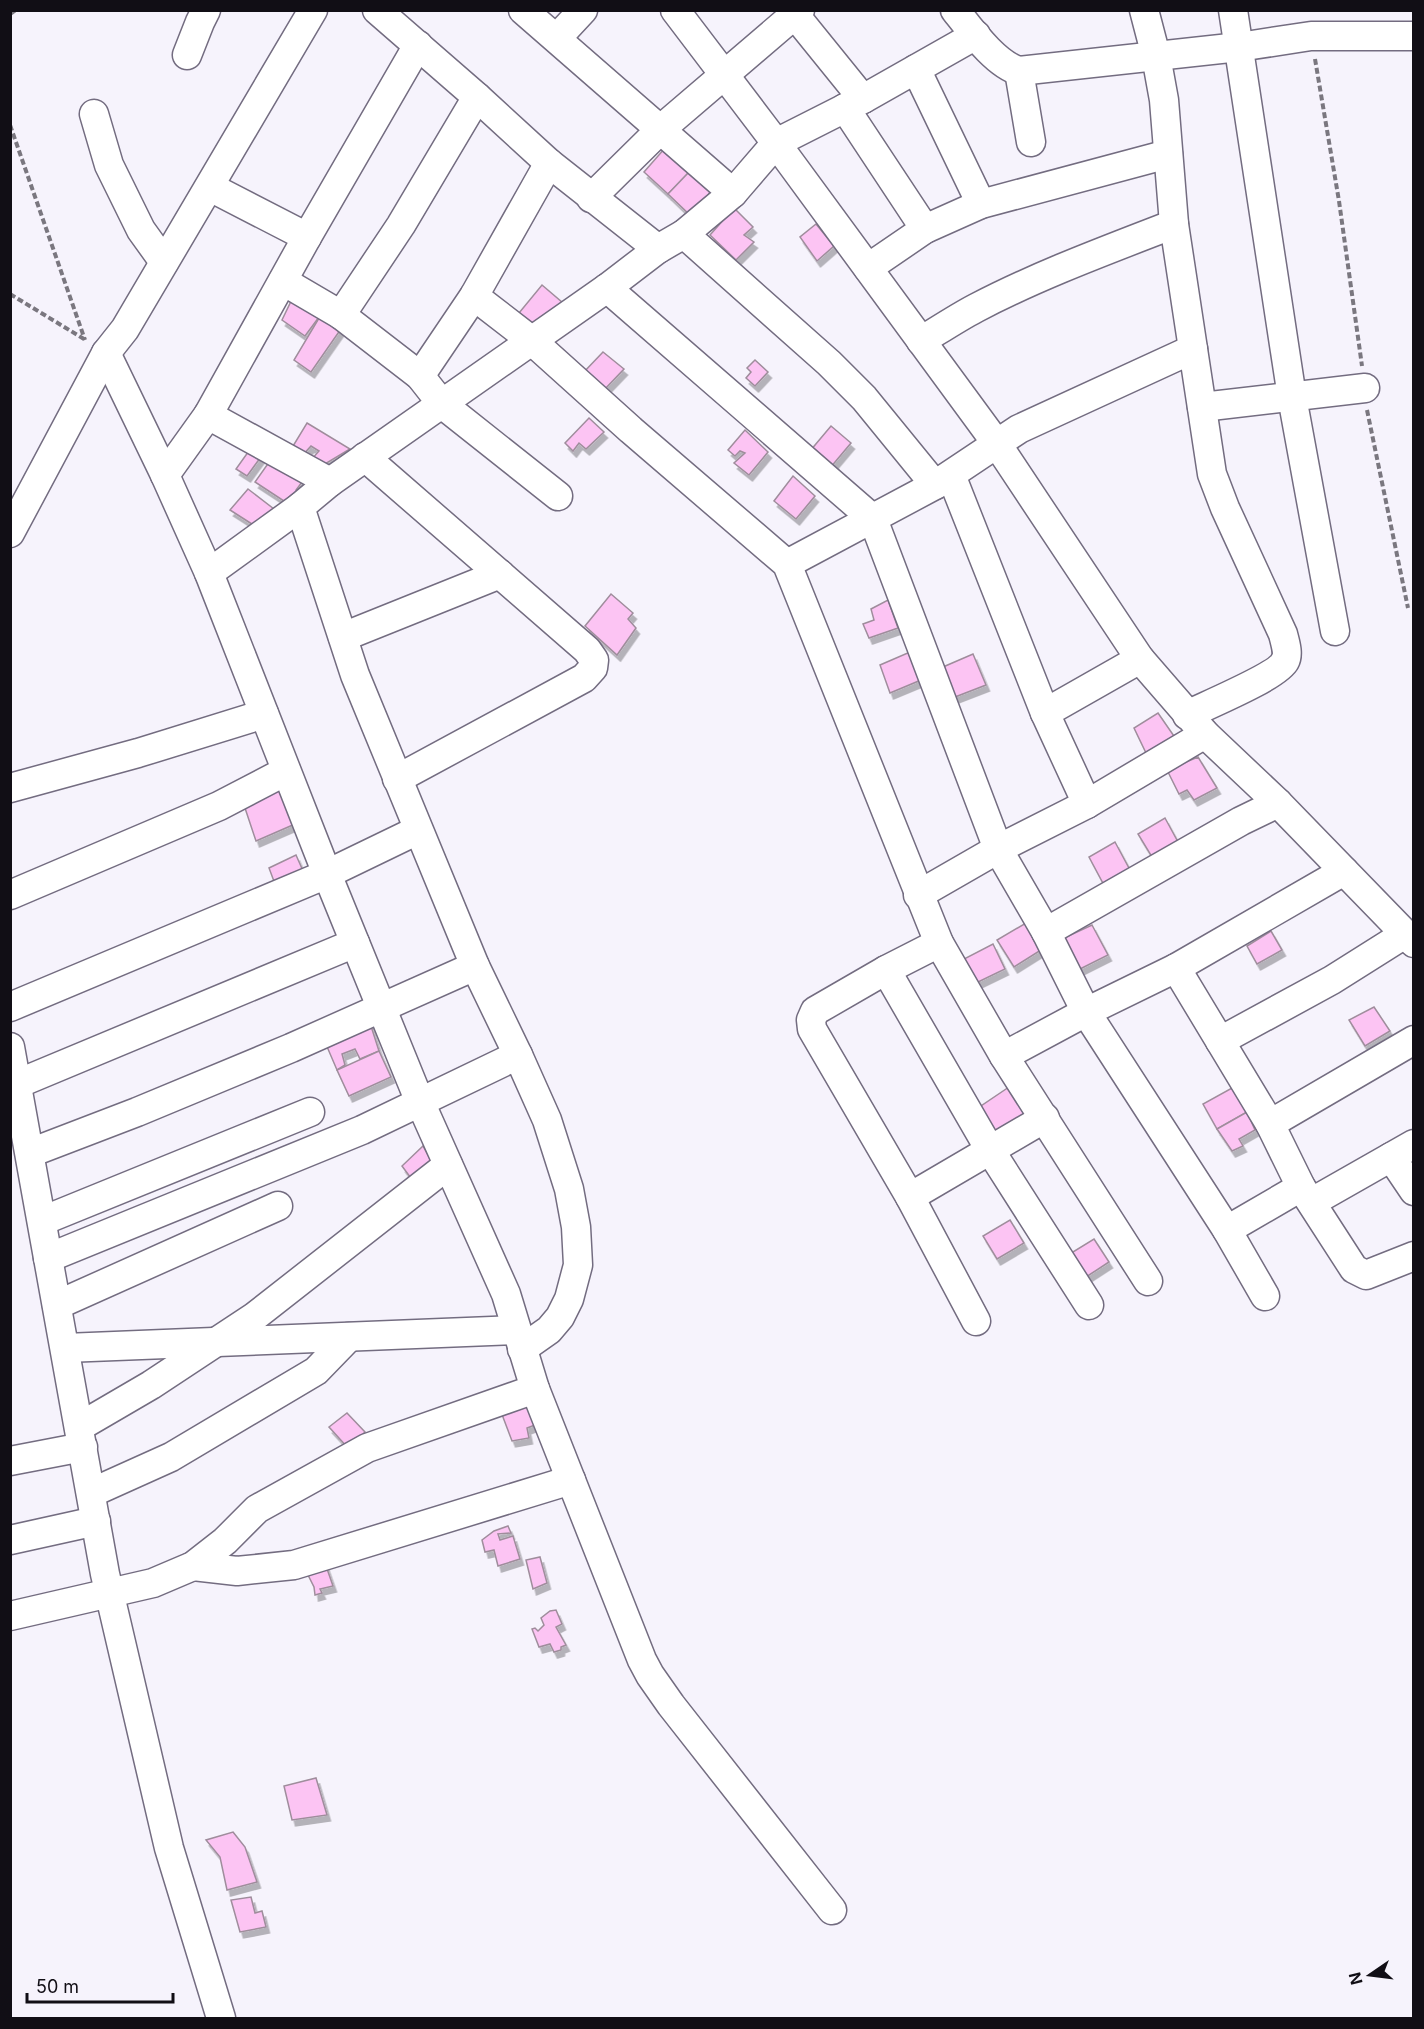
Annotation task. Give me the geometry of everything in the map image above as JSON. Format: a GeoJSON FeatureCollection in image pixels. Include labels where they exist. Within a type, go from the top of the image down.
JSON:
{"type":"FeatureCollection","features":[{"type":"Feature","properties":{"kind":"street"},"geometry":{"type":"LineString","coordinates":[[187,56],[206,10]]}},
{"type":"Feature","properties":{"kind":"street"},"geometry":{"type":"LineString","coordinates":[[10,533],[96,347],[125,329],[313,10]]}},
{"type":"Feature","properties":{"kind":"street"},"geometry":{"type":"LineString","coordinates":[[377,10],[477,97],[549,164],[658,249]]}},
{"type":"Feature","properties":{"kind":"street"},"geometry":{"type":"LineString","coordinates":[[523,10],[733,192]]}},
{"type":"Feature","properties":{"kind":"street"},"geometry":{"type":"LineString","coordinates":[[557,38],[584,10]]}},
{"type":"Feature","properties":{"kind":"street"},"geometry":{"type":"LineString","coordinates":[[954,10],[1007,67],[1032,71],[1397,27]]}},
{"type":"Feature","properties":{"kind":"street"},"geometry":{"type":"LineString","coordinates":[[918,895],[998,849],[1087,804],[1285,662],[1287,654],[1283,634],[1225,508],[1212,474],[1174,224],[1164,100],[1144,10]]}},
{"type":"Feature","properties":{"kind":"street"},"geometry":{"type":"LineString","coordinates":[[1233,10],[1292,397],[1335,631]]}},
{"type":"Feature","properties":{"kind":"street"},"geometry":{"type":"LineString","coordinates":[[591,198],[661,129],[798,13],[854,104],[925,229]]}},
{"type":"Feature","properties":{"kind":"street"},"geometry":{"type":"LineString","coordinates":[[683,14],[724,75],[997,444],[1140,659],[1196,724],[1278,802],[1409,938],[1220,1041]]}},
{"type":"Feature","properties":{"kind":"street"},"geometry":{"type":"LineString","coordinates":[[209,573],[365,457],[607,288],[658,249],[684,234],[733,192],[776,143],[854,104],[976,35]]}},
{"type":"Feature","properties":{"kind":"street"},"geometry":{"type":"LineString","coordinates":[[165,475],[208,415],[418,45]]}},
{"type":"Feature","properties":{"kind":"street"},"geometry":{"type":"LineString","coordinates":[[916,69],[981,204]]}},
{"type":"Feature","properties":{"kind":"street"},"geometry":{"type":"LineString","coordinates":[[1019,70],[1031,142]]}},
{"type":"Feature","properties":{"kind":"street"},"geometry":{"type":"LineString","coordinates":[[341,315],[401,225],[477,97]]}},
{"type":"Feature","properties":{"kind":"street"},"geometry":{"type":"LineString","coordinates":[[94,114],[109,165],[141,230],[164,262]]}},
{"type":"Feature","properties":{"kind":"street"},"geometry":{"type":"LineString","coordinates":[[868,268],[925,229],[981,204],[1168,154]]}},
{"type":"Feature","properties":{"kind":"street"},"geometry":{"type":"LineString","coordinates":[[420,376],[474,296],[549,164]]}},
{"type":"Feature","properties":{"kind":"street"},"geometry":{"type":"LineString","coordinates":[[210,187],[307,237]]}},
{"type":"Feature","properties":{"kind":"street"},"geometry":{"type":"LineString","coordinates":[[921,341],[974,309],[1028,283],[1089,256],[1174,224]]}},
{"type":"Feature","properties":{"kind":"street"},"geometry":{"type":"LineString","coordinates":[[684,234],[843,377],[943,480],[1087,804]]}},
{"type":"Feature","properties":{"kind":"street"},"geometry":{"type":"LineString","coordinates":[[283,281],[341,315],[420,376],[442,404],[558,495]]}},
{"type":"Feature","properties":{"kind":"street"},"geometry":{"type":"LineString","coordinates":[[607,288],[873,519],[998,849],[1046,932],[1086,1011],[1227,1230],[1265,1296]]}},
{"type":"Feature","properties":{"kind":"street"},"geometry":{"type":"LineString","coordinates":[[474,296],[531,340],[631,430],[787,564],[939,943],[1004,1056],[1148,1281]]}},
{"type":"Feature","properties":{"kind":"street"},"geometry":{"type":"LineString","coordinates":[[96,347],[165,475],[209,573],[380,1006],[506,1293],[534,1389],[650,1676],[832,1910]]}},
{"type":"Feature","properties":{"kind":"street"},"geometry":{"type":"LineString","coordinates":[[787,564],[943,480],[1019,429],[1194,349]]}},
{"type":"Feature","properties":{"kind":"street"},"geometry":{"type":"LineString","coordinates":[[1202,407],[1365,388]]}},
{"type":"Feature","properties":{"kind":"street"},"geometry":{"type":"LineString","coordinates":[[208,415],[330,482]]}},
{"type":"Feature","properties":{"kind":"street"},"geometry":{"type":"LineString","coordinates":[[365,457],[587,650],[594,660],[593,668],[584,678],[397,780]]}},
{"type":"Feature","properties":{"kind":"street"},"geometry":{"type":"LineString","coordinates":[[65,1348],[349,1337],[519,1340],[549,1330],[560,1317],[569,1299],[578,1265],[576,1227],[569,1189],[547,1120],[475,966],[397,780],[355,675],[300,507]]}},
{"type":"Feature","properties":{"kind":"street"},"geometry":{"type":"LineString","coordinates":[[343,637],[500,574]]}},
{"type":"Feature","properties":{"kind":"street"},"geometry":{"type":"LineString","coordinates":[[1045,713],[1140,659]]}},
{"type":"Feature","properties":{"kind":"street"},"geometry":{"type":"LineString","coordinates":[[10,788],[264,714]]}},
{"type":"Feature","properties":{"kind":"street"},"geometry":{"type":"LineString","coordinates":[[10,895],[219,806],[286,771]]}},
{"type":"Feature","properties":{"kind":"street"},"geometry":{"type":"LineString","coordinates":[[1046,932],[1278,802]]}},
{"type":"Feature","properties":{"kind":"street"},"geometry":{"type":"LineString","coordinates":[[10,1007],[327,874],[418,830]]}},
{"type":"Feature","properties":{"kind":"street"},"geometry":{"type":"LineString","coordinates":[[1004,1056],[1086,1011],[1176,968],[1344,871]]}},
{"type":"Feature","properties":{"kind":"street"},"geometry":{"type":"LineString","coordinates":[[17,1084],[355,943]]}},
{"type":"Feature","properties":{"kind":"street"},"geometry":{"type":"LineString","coordinates":[[939,943],[814,1011],[811,1020],[812,1029],[910,1197],[976,1321]]}},
{"type":"Feature","properties":{"kind":"street"},"geometry":{"type":"LineString","coordinates":[[30,1153],[137,1112],[291,1048],[380,1006],[475,966]]}},
{"type":"Feature","properties":{"kind":"street"},"geometry":{"type":"LineString","coordinates":[[1176,968],[1270,1124],[1307,1194],[1354,1269],[1366,1275],[1413,1256]]}},
{"type":"Feature","properties":{"kind":"street"},"geometry":{"type":"LineString","coordinates":[[886,970],[990,1150],[1089,1305]]}},
{"type":"Feature","properties":{"kind":"street"},"geometry":{"type":"LineString","coordinates":[[1270,1124],[1413,1040]]}},
{"type":"Feature","properties":{"kind":"street"},"geometry":{"type":"LineString","coordinates":[[10,1047],[110,1593],[169,1848],[221,2019]]}},
{"type":"Feature","properties":{"kind":"street"},"geometry":{"type":"LineString","coordinates":[[48,1258],[362,1130],[518,1055]]}},
{"type":"Feature","properties":{"kind":"street"},"geometry":{"type":"LineString","coordinates":[[42,1221],[310,1112]]}},
{"type":"Feature","properties":{"kind":"street"},"geometry":{"type":"LineString","coordinates":[[910,1197],[1045,1118]]}},
{"type":"Feature","properties":{"kind":"street"},"geometry":{"type":"LineString","coordinates":[[1227,1230],[1402,1151],[1413,1191]]}},
{"type":"Feature","properties":{"kind":"street"},"geometry":{"type":"LineString","coordinates":[[10,1461],[81,1437],[151,1385],[254,1317],[448,1165]]}},
{"type":"Feature","properties":{"kind":"street"},"geometry":{"type":"LineString","coordinates":[[57,1305],[278,1206]]}},
{"type":"Feature","properties":{"kind":"street"},"geometry":{"type":"LineString","coordinates":[[91,1493],[171,1457],[316,1371],[349,1337]]}},
{"type":"Feature","properties":{"kind":"street"},"geometry":{"type":"LineString","coordinates":[[10,1616],[153,1583],[193,1566],[225,1541],[257,1509],[367,1448],[534,1389]]}},
{"type":"Feature","properties":{"kind":"street"},"geometry":{"type":"LineString","coordinates":[[193,1566],[237,1571],[294,1565],[571,1480]]}},
{"type":"Feature","properties":{"kind":"street"},"geometry":{"type":"LineString","coordinates":[[10,1540],[96,1521]]}},
{"type":"Feature","properties":{"kind":"path"},"geometry":{"type":"LineString","coordinates":[[10,14],[16,10]]}},
{"type":"Feature","properties":{"kind":"path"},"geometry":{"type":"LineString","coordinates":[[1311,36],[1339,201],[1369,424],[1408,608]]}},
{"type":"Feature","properties":{"kind":"path"},"geometry":{"type":"LineString","coordinates":[[10,125],[96,347]]}},
{"type":"Feature","properties":{"kind":"path"},"geometry":{"type":"LineString","coordinates":[[10,294],[96,347]]}},
{"type":"Feature","properties":{"kind":"building"},"geometry":{"type":"Polygon","coordinates":[[[665,148],[690,171],[668,194],[644,172],[665,148]]]}},
{"type":"Feature","properties":{"kind":"building"},"geometry":{"type":"Polygon","coordinates":[[[690,171],[711,191],[692,217],[668,194],[690,171]]]}},
{"type":"Feature","properties":{"kind":"building"},"geometry":{"type":"Polygon","coordinates":[[[734,208],[753,227],[744,235],[754,242],[736,260],[710,235],[734,208]]]}},
{"type":"Feature","properties":{"kind":"building"},"geometry":{"type":"Polygon","coordinates":[[[816,224],[834,246],[817,261],[800,237],[816,224]]]}},
{"type":"Feature","properties":{"kind":"building"},"geometry":{"type":"Polygon","coordinates":[[[542,285],[563,303],[530,326],[519,313],[542,285]]]}},
{"type":"Feature","properties":{"kind":"building"},"geometry":{"type":"Polygon","coordinates":[[[295,293],[322,313],[305,336],[282,320],[295,293]]]}},
{"type":"Feature","properties":{"kind":"building"},"geometry":{"type":"Polygon","coordinates":[[[322,313],[343,326],[311,372],[294,360],[322,313]]]}},
{"type":"Feature","properties":{"kind":"building"},"geometry":{"type":"Polygon","coordinates":[[[603,352],[624,369],[604,390],[583,373],[603,352]]]}},
{"type":"Feature","properties":{"kind":"building"},"geometry":{"type":"Polygon","coordinates":[[[755,360],[768,372],[755,386],[746,378],[751,372],[747,368],[755,360]]]}},
{"type":"Feature","properties":{"kind":"building"},"geometry":{"type":"Polygon","coordinates":[[[589,418],[604,432],[586,449],[579,443],[573,451],[565,443],[589,418]]]}},
{"type":"Feature","properties":{"kind":"building"},"geometry":{"type":"Polygon","coordinates":[[[307,423],[350,449],[320,467],[310,461],[319,451],[311,446],[301,457],[290,451],[307,423]]]}},
{"type":"Feature","properties":{"kind":"building"},"geometry":{"type":"Polygon","coordinates":[[[831,426],[851,443],[830,468],[810,451],[831,426]]]}},
{"type":"Feature","properties":{"kind":"building"},"geometry":{"type":"Polygon","coordinates":[[[745,430],[768,452],[749,475],[734,463],[745,453],[740,451],[735,456],[728,450],[745,430]]]}},
{"type":"Feature","properties":{"kind":"building"},"geometry":{"type":"Polygon","coordinates":[[[251,448],[263,454],[247,476],[236,469],[251,448]]]}},
{"type":"Feature","properties":{"kind":"building"},"geometry":{"type":"Polygon","coordinates":[[[272,458],[305,478],[296,490],[300,493],[290,505],[255,482],[272,458]]]}},
{"type":"Feature","properties":{"kind":"building"},"geometry":{"type":"Polygon","coordinates":[[[793,476],[815,496],[796,519],[774,501],[793,476]]]}},
{"type":"Feature","properties":{"kind":"building"},"geometry":{"type":"Polygon","coordinates":[[[248,489],[274,509],[255,526],[230,510],[248,489]]]}},
{"type":"Feature","properties":{"kind":"building"},"geometry":{"type":"Polygon","coordinates":[[[611,594],[633,613],[628,619],[636,628],[617,655],[585,626],[611,594]]]}},
{"type":"Feature","properties":{"kind":"building"},"geometry":{"type":"Polygon","coordinates":[[[888,600],[898,628],[869,638],[863,624],[874,620],[871,609],[888,600]]]}},
{"type":"Feature","properties":{"kind":"building"},"geometry":{"type":"Polygon","coordinates":[[[910,652],[921,680],[890,693],[880,665],[910,652]]]}},
{"type":"Feature","properties":{"kind":"building"},"geometry":{"type":"Polygon","coordinates":[[[973,654],[986,685],[955,697],[943,667],[973,654]]]}},
{"type":"Feature","properties":{"kind":"building"},"geometry":{"type":"Polygon","coordinates":[[[1158,713],[1176,739],[1147,755],[1134,728],[1158,713]]]}},
{"type":"Feature","properties":{"kind":"building"},"geometry":{"type":"Polygon","coordinates":[[[1198,757],[1217,788],[1194,800],[1187,790],[1179,794],[1167,770],[1198,757]]]}},
{"type":"Feature","properties":{"kind":"building"},"geometry":{"type":"Polygon","coordinates":[[[282,785],[295,824],[256,841],[244,805],[282,785]]]}},
{"type":"Feature","properties":{"kind":"building"},"geometry":{"type":"Polygon","coordinates":[[[1165,818],[1178,842],[1152,857],[1138,834],[1165,818]]]}},
{"type":"Feature","properties":{"kind":"building"},"geometry":{"type":"Polygon","coordinates":[[[1115,842],[1130,870],[1105,887],[1089,857],[1115,842]]]}},
{"type":"Feature","properties":{"kind":"building"},"geometry":{"type":"Polygon","coordinates":[[[296,855],[307,880],[278,892],[269,868],[296,855]]]}},
{"type":"Feature","properties":{"kind":"building"},"geometry":{"type":"Polygon","coordinates":[[[1026,923],[1041,950],[1014,967],[997,940],[1026,923]]]}},
{"type":"Feature","properties":{"kind":"building"},"geometry":{"type":"Polygon","coordinates":[[[1092,925],[1108,955],[1080,969],[1064,938],[1092,925]]]}},
{"type":"Feature","properties":{"kind":"building"},"geometry":{"type":"Polygon","coordinates":[[[1271,931],[1282,950],[1257,964],[1247,946],[1271,931]]]}},
{"type":"Feature","properties":{"kind":"building"},"geometry":{"type":"Polygon","coordinates":[[[993,944],[1005,969],[976,983],[964,959],[993,944]]]}},
{"type":"Feature","properties":{"kind":"building"},"geometry":{"type":"Polygon","coordinates":[[[1374,1007],[1390,1031],[1365,1046],[1349,1020],[1374,1007]]]}},
{"type":"Feature","properties":{"kind":"building"},"geometry":{"type":"Polygon","coordinates":[[[370,1023],[379,1051],[360,1059],[355,1049],[342,1054],[345,1065],[337,1070],[325,1042],[370,1023]]]}},
{"type":"Feature","properties":{"kind":"building"},"geometry":{"type":"Polygon","coordinates":[[[379,1051],[391,1077],[349,1096],[337,1070],[379,1051]]]}},
{"type":"Feature","properties":{"kind":"building"},"geometry":{"type":"Polygon","coordinates":[[[1009,1087],[1025,1116],[995,1134],[978,1108],[1009,1087]]]}},
{"type":"Feature","properties":{"kind":"building"},"geometry":{"type":"Polygon","coordinates":[[[1232,1088],[1247,1112],[1217,1129],[1203,1104],[1232,1088]]]}},
{"type":"Feature","properties":{"kind":"building"},"geometry":{"type":"Polygon","coordinates":[[[1247,1112],[1255,1130],[1239,1139],[1243,1146],[1232,1151],[1217,1129],[1247,1112]]]}},
{"type":"Feature","properties":{"kind":"building"},"geometry":{"type":"Polygon","coordinates":[[[423,1146],[435,1168],[416,1185],[402,1166],[423,1146]]]}},
{"type":"Feature","properties":{"kind":"building"},"geometry":{"type":"Polygon","coordinates":[[[1010,1220],[1024,1243],[997,1259],[983,1236],[1010,1220]]]}},
{"type":"Feature","properties":{"kind":"building"},"geometry":{"type":"Polygon","coordinates":[[[1094,1239],[1109,1262],[1083,1279],[1068,1255],[1094,1239]]]}},
{"type":"Feature","properties":{"kind":"building"},"geometry":{"type":"Polygon","coordinates":[[[525,1395],[535,1425],[527,1428],[529,1438],[512,1441],[498,1404],[525,1395]]]}},
{"type":"Feature","properties":{"kind":"building"},"geometry":{"type":"Polygon","coordinates":[[[347,1413],[365,1432],[348,1448],[329,1427],[347,1413]]]}},
{"type":"Feature","properties":{"kind":"building"},"geometry":{"type":"Polygon","coordinates":[[[508,1526],[511,1533],[498,1534],[500,1540],[513,1536],[520,1559],[498,1566],[494,1550],[485,1552],[482,1540],[494,1531],[508,1526]]]}},
{"type":"Feature","properties":{"kind":"building"},"geometry":{"type":"Polygon","coordinates":[[[540,1557],[547,1583],[533,1589],[526,1560],[540,1557]]]}},
{"type":"Feature","properties":{"kind":"building"},"geometry":{"type":"Polygon","coordinates":[[[325,1563],[333,1586],[320,1589],[322,1593],[315,1595],[314,1587],[306,1571],[325,1563]]]}},
{"type":"Feature","properties":{"kind":"building"},"geometry":{"type":"Polygon","coordinates":[[[556,1610],[562,1624],[556,1627],[566,1645],[554,1652],[550,1644],[539,1647],[532,1629],[535,1628],[538,1631],[544,1625],[541,1618],[550,1611],[556,1610]]]}},
{"type":"Feature","properties":{"kind":"building"},"geometry":{"type":"Polygon","coordinates":[[[316,1778],[327,1815],[292,1820],[284,1786],[316,1778]]]}},
{"type":"Feature","properties":{"kind":"building"},"geometry":{"type":"Polygon","coordinates":[[[233,1832],[245,1847],[257,1882],[227,1890],[220,1857],[206,1840],[233,1832]]]}},
{"type":"Feature","properties":{"kind":"building"},"geometry":{"type":"Polygon","coordinates":[[[251,1897],[255,1913],[262,1911],[266,1927],[240,1932],[231,1900],[251,1897]]]}}]}
